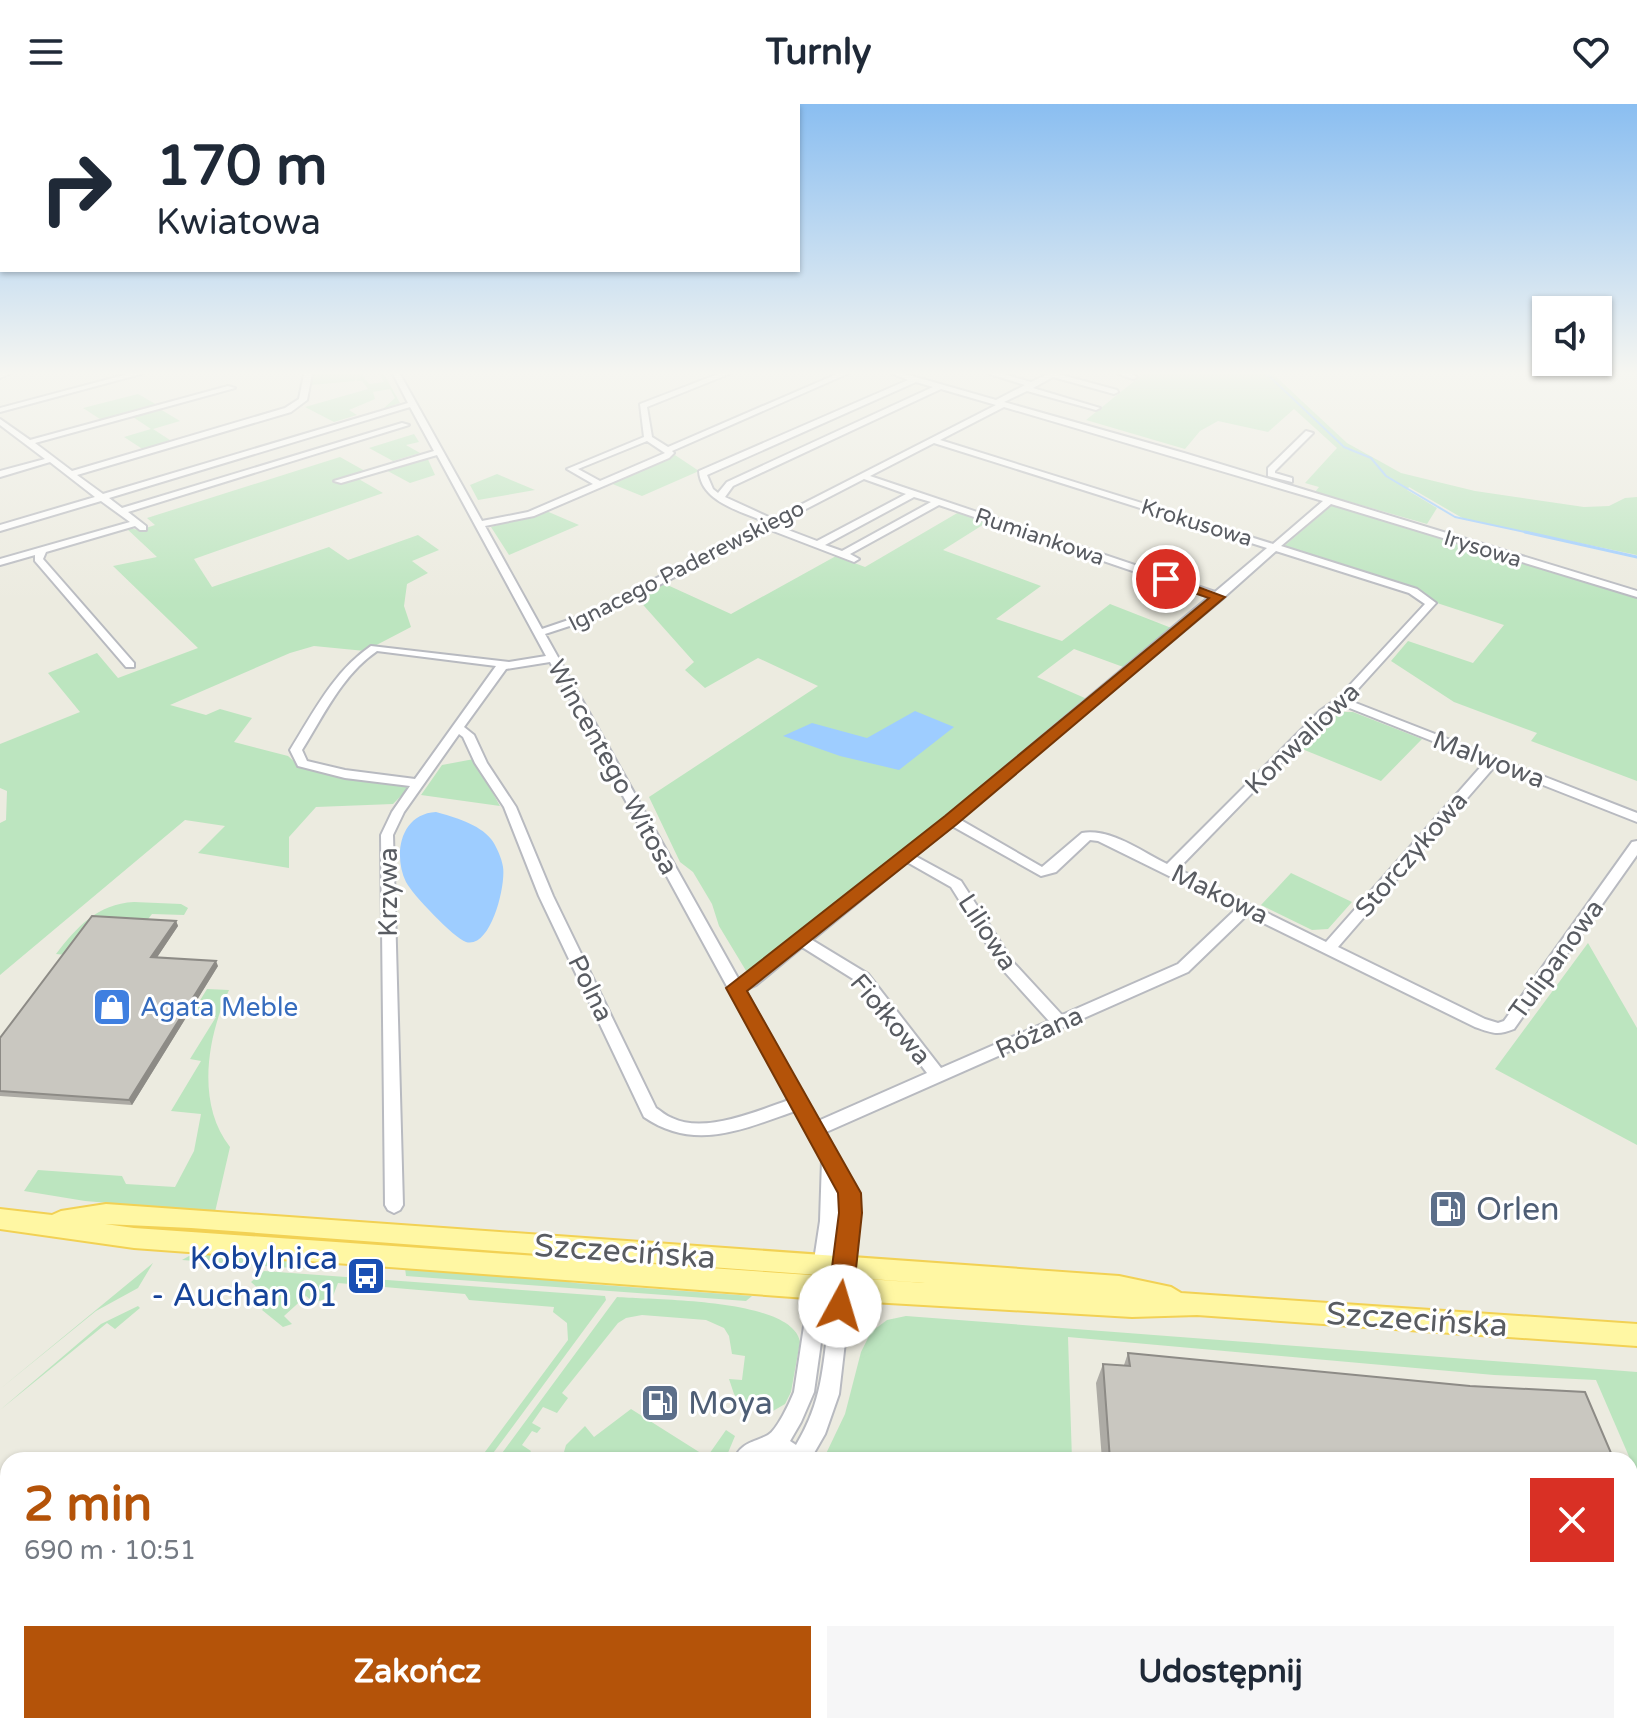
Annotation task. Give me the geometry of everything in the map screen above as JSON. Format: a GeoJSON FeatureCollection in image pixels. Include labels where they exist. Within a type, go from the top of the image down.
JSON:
{"type":"FeatureCollection","features":[{"type":"Feature","properties":{"kind":"main road","name":"Szczecińska"},"geometry":{"type":"LineString","coordinates":[[0,1219],[53,1222],[98,1234],[134,1238],[832,1278],[1132,1306],[1197,1304],[1637,1335]]}},
{"type":"Feature","properties":{"kind":"street"},"geometry":{"type":"LineString","coordinates":[[0,562],[140,526],[41,450]]}},
{"type":"Feature","properties":{"kind":"street"},"geometry":{"type":"LineString","coordinates":[[73,473],[151,450]]}},
{"type":"Feature","properties":{"kind":"street"},"geometry":{"type":"LineString","coordinates":[[0,528],[259,450]]}},
{"type":"Feature","properties":{"kind":"street"},"geometry":{"type":"LineString","coordinates":[[122,511],[323,450]]}},
{"type":"Feature","properties":{"kind":"street"},"geometry":{"type":"LineString","coordinates":[[599,484],[571,469],[618,450]]}},
{"type":"Feature","properties":{"kind":"street"},"geometry":{"type":"LineString","coordinates":[[478,525],[531,514],[666,456],[670,453],[667,450]]}},
{"type":"Feature","properties":{"kind":"street"},"geometry":{"type":"LineString","coordinates":[[757,450],[703,474],[709,490],[769,523],[854,559]]}},
{"type":"Feature","properties":{"kind":"street"},"geometry":{"type":"LineString","coordinates":[[719,498],[730,484],[803,450]]}},
{"type":"Feature","properties":{"kind":"street","name":"Ignacego Paderewskiego"},"geometry":{"type":"LineString","coordinates":[[539,633],[593,615],[913,450]]}},
{"type":"Feature","properties":{"kind":"street","name":"Krokusowa"},"geometry":{"type":"LineString","coordinates":[[964,450],[1413,591],[1432,605]]}},
{"type":"Feature","properties":{"kind":"street","name":"Irysowa"},"geometry":{"type":"LineString","coordinates":[[1155,450],[1637,594]]}},
{"type":"Feature","properties":{"kind":"street"},"geometry":{"type":"LineString","coordinates":[[1292,450],[1270,472],[1314,488],[1307,495]]}},
{"type":"Feature","properties":{"kind":"street"},"geometry":{"type":"LineString","coordinates":[[338,481],[438,452]]}},
{"type":"Feature","properties":{"kind":"street","name":"Wincentego Witosa"},"geometry":{"type":"LineString","coordinates":[[438,452],[830,1160],[832,1278]]}},
{"type":"Feature","properties":{"kind":"street"},"geometry":{"type":"LineString","coordinates":[[0,474],[53,459]]}},
{"type":"Feature","properties":{"kind":"street","name":"Rumiankowa"},"geometry":{"type":"LineString","coordinates":[[862,476],[1218,597]]}},
{"type":"Feature","properties":{"kind":"street"},"geometry":{"type":"LineString","coordinates":[[817,545],[913,494]]}},
{"type":"Feature","properties":{"kind":"street"},"geometry":{"type":"LineString","coordinates":[[736,988],[751,981],[951,820],[1329,501]]}},
{"type":"Feature","properties":{"kind":"street"},"geometry":{"type":"LineString","coordinates":[[842,555],[938,502]]}},
{"type":"Feature","properties":{"kind":"street"},"geometry":{"type":"LineString","coordinates":[[42,551],[38,559],[130,665]]}},
{"type":"Feature","properties":{"kind":"street","name":"Konwaliowa"},"geometry":{"type":"LineString","coordinates":[[1170,869],[1324,713],[1341,701],[1432,605]]}},
{"type":"Feature","properties":{"kind":"street"},"geometry":{"type":"LineString","coordinates":[[418,783],[345,774],[302,763],[296,756],[331,695],[361,658],[375,648],[506,664],[552,658]]}},
{"type":"Feature","properties":{"kind":"street","name":"Krzywa"},"geometry":{"type":"LineString","coordinates":[[394,1205],[386,841],[393,820],[418,783],[506,664]]}},
{"type":"Feature","properties":{"kind":"street","name":"Malwowa"},"geometry":{"type":"LineString","coordinates":[[1341,701],[1637,818]]}},
{"type":"Feature","properties":{"kind":"street","name":"Polna"},"geometry":{"type":"LineString","coordinates":[[457,728],[468,735],[510,807],[546,896],[650,1112],[673,1128],[722,1128],[799,1103]]}},
{"type":"Feature","properties":{"kind":"street","name":"Storczykowa"},"geometry":{"type":"LineString","coordinates":[[1329,948],[1493,761]]}},
{"type":"Feature","properties":{"kind":"street","name":"Makowa"},"geometry":{"type":"LineString","coordinates":[[951,820],[1036,871],[1051,869],[1091,835],[1170,869],[1499,1029]]}},
{"type":"Feature","properties":{"kind":"street","name":"Tulipanowa"},"geometry":{"type":"LineString","coordinates":[[1499,1029],[1509,1025],[1637,845]]}},
{"type":"Feature","properties":{"kind":"street","name":"Liliowa"},"geometry":{"type":"LineString","coordinates":[[906,856],[956,884],[1008,966],[1059,1022]]}},
{"type":"Feature","properties":{"kind":"street","name":"Różana"},"geometry":{"type":"LineString","coordinates":[[814,1130],[1183,968],[1247,907]]}},
{"type":"Feature","properties":{"kind":"street","name":"Fiołkowa"},"geometry":{"type":"LineString","coordinates":[[801,940],[863,978],[938,1076]]}},
{"type":"Feature","properties":{"kind":"street"},"geometry":{"type":"LineString","coordinates":[[775,1445],[804,1392],[832,1278]]}},
{"type":"Feature","properties":{"kind":"street"},"geometry":{"type":"LineString","coordinates":[[802,1452],[818,1427],[829,1394],[832,1278]]}},
{"type":"Feature","properties":{"kind":"street"},"geometry":{"type":"LineString","coordinates":[[753,1452],[760,1446],[775,1445],[788,1452]]}},
{"type":"Feature","properties":{"kind":"green space"},"geometry":{"type":"Polygon","coordinates":[[[373,450],[415,450],[420,453],[393,461],[373,450]]]}},
{"type":"Feature","properties":{"kind":"green space"},"geometry":{"type":"Polygon","coordinates":[[[1335,450],[1360,450],[1401,473],[1475,491],[1584,507],[1609,506],[1625,498],[1637,497],[1637,555],[1464,519],[1409,487],[1407,490],[1437,508],[1427,524],[1315,492],[1319,487],[1305,483],[1335,450]]]}},
{"type":"Feature","properties":{"kind":"green space"},"geometry":{"type":"Polygon","coordinates":[[[426,455],[435,475],[410,483],[384,469],[426,455]]]}},
{"type":"Feature","properties":{"kind":"green space"},"geometry":{"type":"Polygon","coordinates":[[[675,455],[699,471],[642,496],[610,483],[675,455]]]}},
{"type":"Feature","properties":{"kind":"green space"},"geometry":{"type":"Polygon","coordinates":[[[340,457],[365,471],[336,481],[340,483],[357,478],[383,493],[194,559],[212,587],[329,547],[348,560],[418,535],[439,550],[412,561],[428,573],[407,584],[404,606],[411,627],[365,651],[314,646],[290,653],[170,705],[206,715],[220,709],[252,718],[234,742],[288,756],[298,765],[411,786],[393,804],[316,807],[289,837],[289,868],[198,853],[225,826],[185,820],[0,975],[0,823],[6,820],[7,791],[0,788],[0,744],[80,712],[48,673],[97,653],[118,678],[198,648],[113,566],[157,557],[126,528],[140,530],[155,525],[147,518],[340,457]]]}},
{"type":"Feature","properties":{"kind":"green space"},"geometry":{"type":"Polygon","coordinates":[[[497,474],[535,490],[478,500],[470,485],[497,474]]]}},
{"type":"Feature","properties":{"kind":"green space"},"geometry":{"type":"Polygon","coordinates":[[[1332,505],[1637,597],[1637,781],[1531,741],[1537,733],[1454,702],[1391,661],[1408,641],[1473,663],[1504,625],[1437,603],[1419,590],[1283,547],[1332,505]]]}},
{"type":"Feature","properties":{"kind":"green space"},"geometry":{"type":"Polygon","coordinates":[[[544,510],[579,525],[509,555],[491,527],[544,510]]]}},
{"type":"Feature","properties":{"kind":"green space"},"geometry":{"type":"Polygon","coordinates":[[[959,512],[989,521],[943,550],[1041,586],[996,619],[1062,641],[1110,604],[1174,629],[1126,668],[1074,649],[1037,677],[1087,699],[945,815],[941,822],[748,974],[719,926],[712,904],[693,872],[680,862],[649,797],[818,686],[758,658],[705,688],[685,670],[694,662],[637,598],[663,583],[731,614],[836,556],[865,567],[959,512]]]}},
{"type":"Feature","properties":{"kind":"green space"},"geometry":{"type":"Polygon","coordinates":[[[1339,712],[1353,712],[1422,739],[1381,781],[1302,749],[1339,712]]]}},
{"type":"Feature","properties":{"kind":"green space"},"geometry":{"type":"Polygon","coordinates":[[[474,759],[500,806],[421,795],[442,765],[474,759]]]}},
{"type":"Feature","properties":{"kind":"green space"},"geometry":{"type":"Polygon","coordinates":[[[1291,873],[1352,902],[1328,929],[1312,930],[1261,905],[1291,873]]]}},
{"type":"Feature","properties":{"kind":"green space"},"geometry":{"type":"Polygon","coordinates":[[[134,902],[181,904],[188,908],[184,915],[152,914],[145,923],[66,955],[56,954],[80,926],[99,912],[134,902]]]}},
{"type":"Feature","properties":{"kind":"green space"},"geometry":{"type":"Polygon","coordinates":[[[1588,943],[1637,1028],[1637,1145],[1495,1069],[1588,943]]]}},
{"type":"Feature","properties":{"kind":"green space"},"geometry":{"type":"Polygon","coordinates":[[[207,989],[229,990],[215,1028],[208,1070],[212,1111],[230,1147],[215,1212],[85,1201],[24,1191],[38,1170],[122,1176],[126,1184],[175,1187],[194,1151],[201,1114],[171,1111],[201,1061],[190,1059],[216,1017],[191,1015],[207,989]]]}},
{"type":"Feature","properties":{"kind":"green space"},"geometry":{"type":"Polygon","coordinates":[[[196,1252],[278,1253],[340,1264],[333,1271],[182,1260],[196,1252]]]}},
{"type":"Feature","properties":{"kind":"green space"},"geometry":{"type":"Polygon","coordinates":[[[153,1263],[138,1288],[96,1311],[0,1389],[153,1263]]]}},
{"type":"Feature","properties":{"kind":"green space"},"geometry":{"type":"Polygon","coordinates":[[[405,1268],[501,1270],[575,1283],[752,1296],[746,1301],[406,1276],[405,1268]]]}},
{"type":"Feature","properties":{"kind":"green space"},"geometry":{"type":"Polygon","coordinates":[[[264,1271],[605,1296],[606,1300],[494,1452],[485,1452],[568,1340],[567,1323],[553,1312],[554,1307],[469,1300],[465,1294],[338,1283],[333,1296],[314,1303],[306,1296],[284,1316],[292,1324],[283,1327],[262,1310],[265,1306],[253,1296],[259,1289],[251,1282],[264,1271]]]}},
{"type":"Feature","properties":{"kind":"green space"},"geometry":{"type":"Polygon","coordinates":[[[617,1297],[689,1301],[749,1309],[774,1317],[792,1328],[800,1342],[791,1392],[785,1404],[773,1411],[754,1407],[748,1412],[734,1394],[729,1379],[742,1380],[745,1356],[732,1354],[729,1336],[724,1328],[706,1320],[642,1315],[626,1318],[618,1323],[562,1393],[568,1398],[557,1413],[543,1407],[532,1423],[541,1428],[537,1433],[532,1431],[522,1445],[530,1452],[503,1452],[617,1297]]]}},
{"type":"Feature","properties":{"kind":"green space"},"geometry":{"type":"Polygon","coordinates":[[[138,1306],[140,1308],[115,1329],[107,1323],[0,1410],[101,1324],[138,1306]]]}},
{"type":"Feature","properties":{"kind":"green space"},"geometry":{"type":"Polygon","coordinates":[[[906,1316],[1637,1372],[1637,1452],[1627,1452],[1596,1380],[1494,1375],[1068,1337],[1072,1452],[827,1452],[845,1414],[861,1352],[871,1332],[887,1320],[906,1316]]]}},
{"type":"Feature","properties":{"kind":"green space"},"geometry":{"type":"Polygon","coordinates":[[[631,1409],[699,1452],[564,1452],[566,1445],[585,1426],[594,1437],[631,1409]]]}},
{"type":"Feature","properties":{"kind":"green space"},"geometry":{"type":"Polygon","coordinates":[[[726,1430],[735,1436],[728,1452],[711,1452],[726,1430]]]}},
{"type":"Feature","properties":{"kind":"water"},"geometry":{"type":"Polygon","coordinates":[[[915,711],[954,727],[899,770],[840,756],[783,736],[812,723],[867,738],[915,711]]]}},
{"type":"Feature","properties":{"kind":"water"},"geometry":{"type":"Polygon","coordinates":[[[436,812],[480,829],[493,842],[501,860],[502,887],[495,914],[483,936],[475,942],[460,939],[443,924],[410,888],[402,871],[400,849],[407,828],[424,814],[436,812]]]}},
{"type":"Feature","properties":{"kind":"building","name":"Agata Meble"},"geometry":{"type":"Polygon","coordinates":[[[92,916],[176,921],[151,957],[216,961],[129,1100],[0,1091],[0,1038],[92,916]]]}},
{"type":"Feature","properties":{"kind":"building"},"geometry":{"type":"Polygon","coordinates":[[[1128,1353],[1470,1386],[1585,1392],[1611,1452],[1109,1452],[1103,1364],[1130,1366],[1128,1353]]]}},
{"type":"Feature","properties":{"kind":"waterway"},"geometry":{"type":"LineString","coordinates":[[1351,450],[1371,458],[1386,476],[1455,517],[1533,534]]}},
{"type":"Feature","properties":{"kind":"waterway"},"geometry":{"type":"LineString","coordinates":[[1525,532],[1533,534]]}},
{"type":"Feature","properties":{"kind":"waterway"},"geometry":{"type":"LineString","coordinates":[[1533,534],[1637,557]]}},
{"type":"Feature","properties":{"kind":"place","name":"Agata Meble"},"geometry":{"type":"Point","coordinates":[112,1007]}},
{"type":"Feature","properties":{"kind":"place","name":"Orlen"},"geometry":{"type":"Point","coordinates":[1448,1209]}},
{"type":"Feature","properties":{"kind":"place","name":"Kobylnica - Auchan 01"},"geometry":{"type":"Point","coordinates":[366,1276]}},
{"type":"Feature","properties":{"kind":"place","name":"Moya"},"geometry":{"type":"Point","coordinates":[660,1403]}},
{"type":"Feature","properties":{"kind":"route"},"geometry":{"type":"LineString","coordinates":[[840,1306],[851,1213],[849,1193],[736,988],[751,981],[951,820],[1218,597],[1166,579]]}}]}
